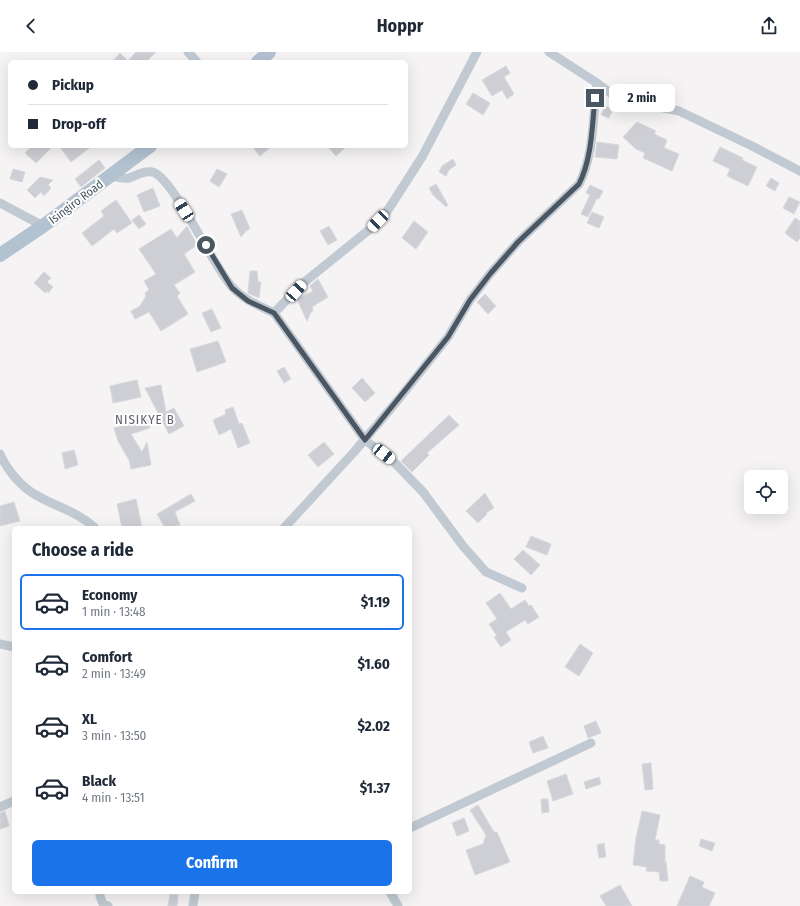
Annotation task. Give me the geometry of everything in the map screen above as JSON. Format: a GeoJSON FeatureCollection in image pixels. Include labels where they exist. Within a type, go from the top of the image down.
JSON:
{"type":"FeatureCollection","features":[{"type":"Feature","properties":{"kind":"main road"},"geometry":{"type":"LineString","coordinates":[[260,60],[269,52]]}},
{"type":"Feature","properties":{"kind":"main road","name":"Isingiro Road"},"geometry":{"type":"LineString","coordinates":[[0,255],[43,226],[147,148]]}},
{"type":"Feature","properties":{"kind":"street"},"geometry":{"type":"LineString","coordinates":[[188,52],[195,60]]}},
{"type":"Feature","properties":{"kind":"street"},"geometry":{"type":"LineString","coordinates":[[274,313],[302,284],[370,229],[386,213],[422,158],[477,52]]}},
{"type":"Feature","properties":{"kind":"street"},"geometry":{"type":"LineString","coordinates":[[549,52],[613,95],[623,100],[679,111],[800,171]]}},
{"type":"Feature","properties":{"kind":"street"},"geometry":{"type":"LineString","coordinates":[[286,526],[365,440],[448,337],[470,300],[490,274],[518,242],[579,184],[588,160],[597,83]]}},
{"type":"Feature","properties":{"kind":"street"},"geometry":{"type":"LineString","coordinates":[[110,176],[129,178],[144,172],[152,172],[163,178],[232,288],[248,301],[274,313],[365,440],[394,462],[423,492],[463,546],[486,572],[522,588]]}},
{"type":"Feature","properties":{"kind":"street"},"geometry":{"type":"LineString","coordinates":[[0,202],[43,226]]}},
{"type":"Feature","properties":{"kind":"street"},"geometry":{"type":"LineString","coordinates":[[1,459],[17,480],[31,492],[77,514],[92,526]]}},
{"type":"Feature","properties":{"kind":"street"},"geometry":{"type":"LineString","coordinates":[[0,644],[12,647]]}},
{"type":"Feature","properties":{"kind":"street"},"geometry":{"type":"LineString","coordinates":[[412,827],[591,743]]}},
{"type":"Feature","properties":{"kind":"street"},"geometry":{"type":"LineString","coordinates":[[0,807],[12,801]]}},
{"type":"Feature","properties":{"kind":"street"},"geometry":{"type":"LineString","coordinates":[[100,894],[103,904],[108,906]]}},
{"type":"Feature","properties":{"kind":"street"},"geometry":{"type":"LineString","coordinates":[[194,906],[195,894]]}},
{"type":"Feature","properties":{"kind":"street"},"geometry":{"type":"LineString","coordinates":[[391,894],[398,906]]}},
{"type":"Feature","properties":{"kind":"building"},"geometry":{"type":"Polygon","coordinates":[[[136,52],[156,52],[148,60],[129,60],[136,52]]]}},
{"type":"Feature","properties":{"kind":"building"},"geometry":{"type":"Polygon","coordinates":[[[120,53],[127,60],[114,60],[120,53]]]}},
{"type":"Feature","properties":{"kind":"building"},"geometry":{"type":"Polygon","coordinates":[[[506,66],[510,73],[504,77],[514,94],[507,99],[502,90],[492,96],[482,80],[506,66]]]}},
{"type":"Feature","properties":{"kind":"building"},"geometry":{"type":"Polygon","coordinates":[[[473,93],[490,103],[483,115],[466,104],[473,93]]]}},
{"type":"Feature","properties":{"kind":"building"},"geometry":{"type":"Polygon","coordinates":[[[605,106],[613,109],[609,118],[601,115],[605,106]]]}},
{"type":"Feature","properties":{"kind":"building"},"geometry":{"type":"Polygon","coordinates":[[[637,122],[656,131],[654,134],[667,140],[664,148],[679,154],[672,171],[643,158],[645,153],[636,149],[623,137],[637,122]]]}},
{"type":"Feature","properties":{"kind":"building"},"geometry":{"type":"Polygon","coordinates":[[[597,142],[619,145],[617,159],[595,157],[597,142]]]}},
{"type":"Feature","properties":{"kind":"building"},"geometry":{"type":"Polygon","coordinates":[[[720,147],[743,158],[742,160],[757,167],[748,186],[727,176],[730,169],[713,161],[720,147]]]}},
{"type":"Feature","properties":{"kind":"building"},"geometry":{"type":"Polygon","coordinates":[[[30,148],[51,148],[36,163],[25,153],[30,148]]]}},
{"type":"Feature","properties":{"kind":"building"},"geometry":{"type":"Polygon","coordinates":[[[60,148],[89,148],[71,162],[60,148]]]}},
{"type":"Feature","properties":{"kind":"building"},"geometry":{"type":"Polygon","coordinates":[[[255,148],[270,148],[260,156],[254,149],[255,148]]]}},
{"type":"Feature","properties":{"kind":"building"},"geometry":{"type":"Polygon","coordinates":[[[329,148],[345,148],[336,156],[329,148]]]}},
{"type":"Feature","properties":{"kind":"building"},"geometry":{"type":"Polygon","coordinates":[[[453,159],[456,165],[449,170],[446,176],[439,172],[442,166],[453,159]]]}},
{"type":"Feature","properties":{"kind":"building"},"geometry":{"type":"Polygon","coordinates":[[[99,160],[105,168],[81,187],[75,179],[99,160]]]}},
{"type":"Feature","properties":{"kind":"building"},"geometry":{"type":"Polygon","coordinates":[[[13,169],[25,172],[22,182],[10,179],[13,169]]]}},
{"type":"Feature","properties":{"kind":"building"},"geometry":{"type":"Polygon","coordinates":[[[217,169],[227,174],[219,187],[210,181],[217,169]]]}},
{"type":"Feature","properties":{"kind":"building"},"geometry":{"type":"Polygon","coordinates":[[[40,177],[53,180],[48,185],[51,188],[44,196],[41,192],[35,198],[27,190],[40,177]]]}},
{"type":"Feature","properties":{"kind":"building"},"geometry":{"type":"Polygon","coordinates":[[[771,178],[779,183],[775,191],[766,186],[771,178]]]}},
{"type":"Feature","properties":{"kind":"building"},"geometry":{"type":"Polygon","coordinates":[[[436,184],[448,205],[446,207],[433,195],[429,188],[436,184]]]}},
{"type":"Feature","properties":{"kind":"building"},"geometry":{"type":"Polygon","coordinates":[[[590,185],[603,191],[599,199],[597,198],[588,217],[581,214],[590,195],[586,193],[590,185]]]}},
{"type":"Feature","properties":{"kind":"building"},"geometry":{"type":"Polygon","coordinates":[[[153,188],[160,206],[144,212],[137,195],[153,188]]]}},
{"type":"Feature","properties":{"kind":"building"},"geometry":{"type":"Polygon","coordinates":[[[789,197],[800,202],[794,214],[783,208],[789,197]]]}},
{"type":"Feature","properties":{"kind":"building"},"geometry":{"type":"Polygon","coordinates":[[[116,200],[132,223],[117,233],[114,229],[92,246],[82,233],[104,216],[101,211],[116,200]]]}},
{"type":"Feature","properties":{"kind":"building"},"geometry":{"type":"Polygon","coordinates":[[[242,210],[250,229],[241,237],[231,214],[242,210]]]}},
{"type":"Feature","properties":{"kind":"building"},"geometry":{"type":"Polygon","coordinates":[[[592,212],[604,217],[599,228],[587,223],[592,212]]]}},
{"type":"Feature","properties":{"kind":"building"},"geometry":{"type":"Polygon","coordinates":[[[139,215],[146,224],[139,229],[132,220],[139,215]]]}},
{"type":"Feature","properties":{"kind":"building"},"geometry":{"type":"Polygon","coordinates":[[[795,218],[800,221],[800,238],[797,242],[785,233],[795,218]]]}},
{"type":"Feature","properties":{"kind":"building"},"geometry":{"type":"Polygon","coordinates":[[[414,221],[428,232],[416,249],[402,238],[414,221]]]}},
{"type":"Feature","properties":{"kind":"building"},"geometry":{"type":"Polygon","coordinates":[[[187,226],[197,245],[184,254],[195,272],[174,285],[180,293],[177,296],[188,314],[161,331],[149,312],[135,319],[131,311],[140,306],[146,296],[145,293],[149,290],[144,281],[156,274],[139,249],[171,229],[177,238],[187,226]]]}},
{"type":"Feature","properties":{"kind":"building"},"geometry":{"type":"Polygon","coordinates":[[[329,226],[337,240],[328,245],[320,231],[329,226]]]}},
{"type":"Feature","properties":{"kind":"building"},"geometry":{"type":"Polygon","coordinates":[[[250,271],[257,271],[258,282],[261,282],[259,298],[248,293],[250,271]]]}},
{"type":"Feature","properties":{"kind":"building"},"geometry":{"type":"Polygon","coordinates":[[[44,272],[51,278],[47,282],[53,287],[48,293],[47,291],[45,293],[34,283],[44,272]]]}},
{"type":"Feature","properties":{"kind":"building"},"geometry":{"type":"Polygon","coordinates":[[[318,279],[328,297],[312,307],[313,311],[311,312],[307,321],[297,299],[313,291],[310,286],[318,279]]]}},
{"type":"Feature","properties":{"kind":"building"},"geometry":{"type":"Polygon","coordinates":[[[485,294],[496,306],[488,314],[477,302],[485,294]]]}},
{"type":"Feature","properties":{"kind":"building"},"geometry":{"type":"Polygon","coordinates":[[[212,309],[221,328],[211,332],[202,313],[212,309]]]}},
{"type":"Feature","properties":{"kind":"building"},"geometry":{"type":"Polygon","coordinates":[[[218,341],[226,362],[197,372],[190,349],[218,341]]]}},
{"type":"Feature","properties":{"kind":"building"},"geometry":{"type":"Polygon","coordinates":[[[284,367],[291,379],[284,383],[277,371],[284,367]]]}},
{"type":"Feature","properties":{"kind":"building"},"geometry":{"type":"Polygon","coordinates":[[[362,378],[375,393],[365,402],[352,388],[362,378]]]}},
{"type":"Feature","properties":{"kind":"building"},"geometry":{"type":"Polygon","coordinates":[[[137,380],[141,397],[113,403],[110,386],[137,380]]]}},
{"type":"Feature","properties":{"kind":"building"},"geometry":{"type":"Polygon","coordinates":[[[161,385],[166,412],[174,408],[184,426],[169,434],[145,388],[161,385]]]}},
{"type":"Feature","properties":{"kind":"building"},"geometry":{"type":"Polygon","coordinates":[[[233,407],[239,424],[242,423],[250,443],[238,448],[231,429],[219,435],[213,420],[226,414],[225,410],[233,407]]]}},
{"type":"Feature","properties":{"kind":"building"},"geometry":{"type":"Polygon","coordinates":[[[449,415],[459,425],[427,453],[429,455],[412,472],[401,461],[449,415]]]}},
{"type":"Feature","properties":{"kind":"building"},"geometry":{"type":"Polygon","coordinates":[[[148,419],[150,428],[131,434],[142,452],[147,442],[151,465],[131,469],[129,460],[118,441],[114,428],[148,419]]]}},
{"type":"Feature","properties":{"kind":"building"},"geometry":{"type":"Polygon","coordinates":[[[324,442],[334,454],[318,467],[308,455],[324,442]]]}},
{"type":"Feature","properties":{"kind":"building"},"geometry":{"type":"Polygon","coordinates":[[[74,450],[78,465],[65,469],[62,453],[74,450]]]}},
{"type":"Feature","properties":{"kind":"building"},"geometry":{"type":"Polygon","coordinates":[[[485,493],[494,508],[486,513],[487,514],[478,523],[466,511],[485,493]]]}},
{"type":"Feature","properties":{"kind":"building"},"geometry":{"type":"Polygon","coordinates":[[[191,494],[195,501],[175,512],[180,525],[164,526],[157,514],[191,494]]]}},
{"type":"Feature","properties":{"kind":"building"},"geometry":{"type":"Polygon","coordinates":[[[136,499],[142,526],[122,526],[117,504],[136,499]]]}},
{"type":"Feature","properties":{"kind":"building"},"geometry":{"type":"Polygon","coordinates":[[[14,502],[20,521],[0,526],[0,506],[14,502]]]}},
{"type":"Feature","properties":{"kind":"building"},"geometry":{"type":"Polygon","coordinates":[[[531,536],[551,544],[547,555],[526,547],[531,536]]]}},
{"type":"Feature","properties":{"kind":"building"},"geometry":{"type":"Polygon","coordinates":[[[523,550],[540,565],[531,575],[514,559],[523,550]]]}},
{"type":"Feature","properties":{"kind":"building"},"geometry":{"type":"Polygon","coordinates":[[[500,593],[511,609],[525,600],[529,606],[531,605],[539,617],[528,624],[525,620],[506,632],[511,640],[501,647],[494,637],[497,636],[489,624],[497,619],[486,603],[500,593]]]}},
{"type":"Feature","properties":{"kind":"building"},"geometry":{"type":"Polygon","coordinates":[[[580,644],[593,653],[579,676],[565,667],[580,644]]]}},
{"type":"Feature","properties":{"kind":"building"},"geometry":{"type":"Polygon","coordinates":[[[596,721],[601,733],[588,738],[584,726],[596,721]]]}},
{"type":"Feature","properties":{"kind":"building"},"geometry":{"type":"Polygon","coordinates":[[[543,736],[548,748],[533,753],[529,742],[543,736]]]}},
{"type":"Feature","properties":{"kind":"building"},"geometry":{"type":"Polygon","coordinates":[[[651,763],[653,789],[645,790],[642,764],[651,763]]]}},
{"type":"Feature","properties":{"kind":"building"},"geometry":{"type":"Polygon","coordinates":[[[566,774],[573,794],[553,801],[547,781],[566,774]]]}},
{"type":"Feature","properties":{"kind":"building"},"geometry":{"type":"Polygon","coordinates":[[[599,777],[601,784],[586,789],[584,782],[599,777]]]}},
{"type":"Feature","properties":{"kind":"building"},"geometry":{"type":"Polygon","coordinates":[[[541,799],[548,799],[549,812],[542,813],[541,799]]]}},
{"type":"Feature","properties":{"kind":"building"},"geometry":{"type":"Polygon","coordinates":[[[478,805],[494,832],[497,832],[510,862],[475,875],[466,850],[483,844],[486,835],[470,810],[478,805]]]}},
{"type":"Feature","properties":{"kind":"building"},"geometry":{"type":"Polygon","coordinates":[[[5,811],[9,826],[0,829],[0,813],[5,811]]]}},
{"type":"Feature","properties":{"kind":"building"},"geometry":{"type":"Polygon","coordinates":[[[642,811],[660,815],[655,840],[659,840],[659,844],[665,845],[665,862],[668,881],[660,881],[659,872],[646,871],[647,867],[633,865],[636,838],[642,811]]]}},
{"type":"Feature","properties":{"kind":"building"},"geometry":{"type":"Polygon","coordinates":[[[464,818],[469,831],[457,836],[452,823],[464,818]]]}},
{"type":"Feature","properties":{"kind":"building"},"geometry":{"type":"Polygon","coordinates":[[[701,839],[715,843],[712,851],[699,846],[701,839]]]}},
{"type":"Feature","properties":{"kind":"building"},"geometry":{"type":"Polygon","coordinates":[[[604,843],[606,857],[599,858],[597,845],[604,843]]]}},
{"type":"Feature","properties":{"kind":"building"},"geometry":{"type":"Polygon","coordinates":[[[690,876],[704,882],[702,887],[715,893],[709,906],[677,906],[690,876]]]}},
{"type":"Feature","properties":{"kind":"building"},"geometry":{"type":"Polygon","coordinates":[[[620,885],[632,906],[606,906],[600,896],[620,885]]]}},
{"type":"Feature","properties":{"kind":"building"},"geometry":{"type":"Polygon","coordinates":[[[170,894],[178,895],[177,906],[168,906],[170,894]]]}},
{"type":"Feature","properties":{"kind":"district","name":"NISIKYE B"},"geometry":{"type":"Point","coordinates":[145,419]}},
{"type":"Feature","properties":{"kind":"route"},"geometry":{"type":"LineString","coordinates":[[206,245],[232,288],[248,301],[274,313],[365,440],[448,337],[470,300],[490,274],[518,242],[579,184],[588,160],[595,98]]}}]}
